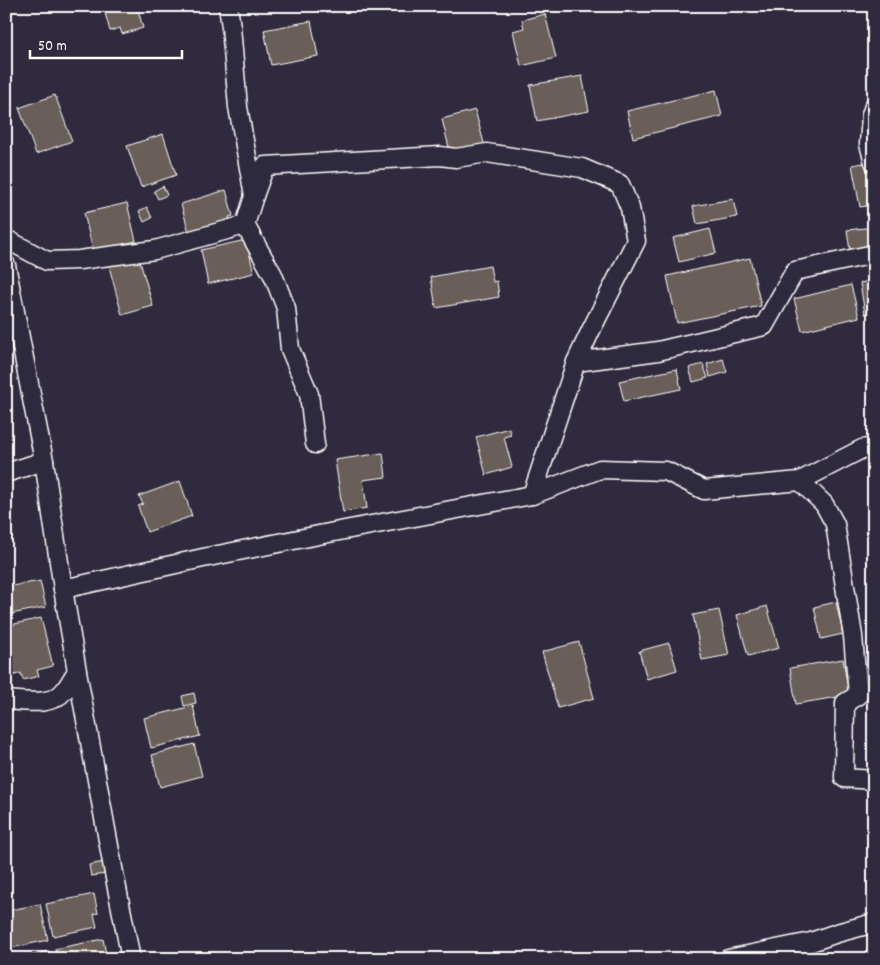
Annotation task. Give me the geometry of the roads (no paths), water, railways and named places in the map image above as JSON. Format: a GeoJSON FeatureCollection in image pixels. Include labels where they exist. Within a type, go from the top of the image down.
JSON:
{"type":"FeatureCollection","features":[{"type":"Feature","properties":{"kind":"street"},"geometry":{"type":"LineString","coordinates":[[228,6],[238,108],[254,196]]}},
{"type":"Feature","properties":{"kind":"street"},"geometry":{"type":"LineString","coordinates":[[874,106],[871,115],[869,144],[874,162]]}},
{"type":"Feature","properties":{"kind":"street"},"geometry":{"type":"LineString","coordinates":[[315,444],[309,394],[290,349],[286,308],[274,275],[245,225],[265,166],[440,156],[456,158],[487,153],[582,168],[620,184],[630,208],[636,241],[576,362],[532,496]]}},
{"type":"Feature","properties":{"kind":"street"},"geometry":{"type":"LineString","coordinates":[[6,239],[47,261],[80,260],[155,250],[245,225]]}},
{"type":"Feature","properties":{"kind":"street"},"geometry":{"type":"LineString","coordinates":[[576,362],[658,351],[764,326],[795,271],[874,254]]}},
{"type":"Feature","properties":{"kind":"street"},"geometry":{"type":"LineString","coordinates":[[6,265],[44,461],[77,671],[131,959]]}},
{"type":"Feature","properties":{"kind":"street"},"geometry":{"type":"LineString","coordinates":[[63,589],[203,558],[334,532],[532,496],[600,468],[666,471],[704,490],[800,481],[862,449],[874,447]]}},
{"type":"Feature","properties":{"kind":"street"},"geometry":{"type":"LineString","coordinates":[[6,473],[44,461]]}},
{"type":"Feature","properties":{"kind":"street"},"geometry":{"type":"LineString","coordinates":[[800,481],[824,504],[836,524],[853,636],[858,695],[845,703],[844,778],[874,780]]}},
{"type":"Feature","properties":{"kind":"street"},"geometry":{"type":"LineString","coordinates":[[6,700],[52,700],[63,692],[77,671]]}},
{"type":"Feature","properties":{"kind":"street"},"geometry":{"type":"LineString","coordinates":[[728,959],[811,942],[874,923]]}}]}
